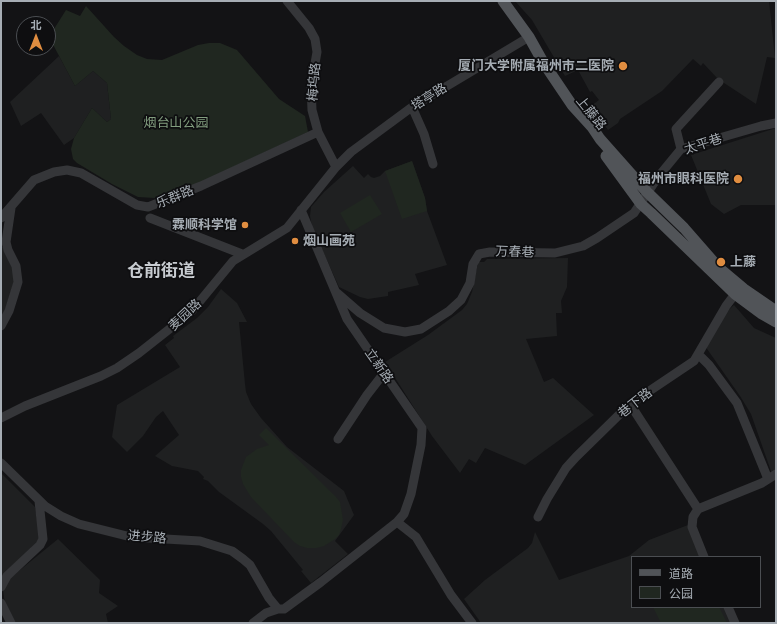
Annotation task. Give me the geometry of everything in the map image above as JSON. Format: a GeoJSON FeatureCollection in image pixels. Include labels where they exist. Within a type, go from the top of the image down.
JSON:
{"type":"FeatureCollection","features":[{"type":"Feature","properties":{"kind":"main road"},"geometry":{"type":"LineString","coordinates":[[496,1],[504,4],[530,37],[543,62],[575,109],[647,192],[684,228],[719,268],[744,289],[774,309]]}},
{"type":"Feature","properties":{"kind":"main road","name":"上藤路"},"geometry":{"type":"LineString","coordinates":[[530,37],[528,48],[568,108],[580,119],[641,204],[735,294],[762,314],[776,322]]}},
{"type":"Feature","properties":{"kind":"street","name":"梅坞路"},"geometry":{"type":"LineString","coordinates":[[287,1],[309,28],[315,39],[317,52],[312,78],[311,100],[313,117],[318,132],[336,167]]}},
{"type":"Feature","properties":{"kind":"street","name":"塔亭路"},"geometry":{"type":"LineString","coordinates":[[336,167],[351,152],[412,107],[530,37]]}},
{"type":"Feature","properties":{"kind":"street"},"geometry":{"type":"LineString","coordinates":[[681,149],[676,129],[719,82]]}},
{"type":"Feature","properties":{"kind":"street"},"geometry":{"type":"LineString","coordinates":[[412,107],[424,134],[433,164]]}},
{"type":"Feature","properties":{"kind":"street","name":"太平巷"},"geometry":{"type":"LineString","coordinates":[[641,204],[647,192],[681,149],[776,123]]}},
{"type":"Feature","properties":{"kind":"street","name":"乐群路"},"geometry":{"type":"LineString","coordinates":[[1,218],[34,180],[54,172],[67,170],[76,171],[86,175],[137,205],[145,207],[152,206],[201,186],[318,132]]}},
{"type":"Feature","properties":{"kind":"street","name":"麦园路"},"geometry":{"type":"LineString","coordinates":[[1,418],[31,403],[101,376],[117,368],[139,353],[191,312],[228,266],[242,254],[283,231],[336,167]]}},
{"type":"Feature","properties":{"kind":"street","name":"万春巷"},"geometry":{"type":"LineString","coordinates":[[334,289],[360,313],[380,326],[397,331],[417,330],[449,312],[460,300],[470,283],[473,264],[479,254],[490,252],[555,253],[575,249],[597,238],[631,216],[637,211],[641,204]]}},
{"type":"Feature","properties":{"kind":"street"},"geometry":{"type":"LineString","coordinates":[[1,326],[11,306],[18,282],[16,266],[8,250],[6,242],[11,208]]}},
{"type":"Feature","properties":{"kind":"street","name":"立新路"},"geometry":{"type":"LineString","coordinates":[[301,210],[351,326],[422,428],[420,451],[411,494],[404,514],[397,522]]}},
{"type":"Feature","properties":{"kind":"street"},"geometry":{"type":"LineString","coordinates":[[150,218],[242,254]]}},
{"type":"Feature","properties":{"kind":"street","name":"巷下路"},"geometry":{"type":"LineString","coordinates":[[538,517],[566,468],[630,404],[694,361],[726,306],[735,294]]}},
{"type":"Feature","properties":{"kind":"street"},"geometry":{"type":"LineString","coordinates":[[698,354],[709,365],[737,403],[768,479]]}},
{"type":"Feature","properties":{"kind":"street"},"geometry":{"type":"LineString","coordinates":[[338,439],[384,373]]}},
{"type":"Feature","properties":{"kind":"street"},"geometry":{"type":"LineString","coordinates":[[630,404],[698,509]]}},
{"type":"Feature","properties":{"kind":"street","name":"进步路"},"geometry":{"type":"LineString","coordinates":[[1,463],[39,501],[61,516],[78,524],[131,537],[200,542],[232,551],[250,565],[269,598],[281,609]]}},
{"type":"Feature","properties":{"kind":"street"},"geometry":{"type":"LineString","coordinates":[[704,556],[692,527],[693,517],[698,509],[762,483],[776,474]]}},
{"type":"Feature","properties":{"kind":"street"},"geometry":{"type":"LineString","coordinates":[[1,587],[8,576],[40,545],[43,540],[39,501]]}},
{"type":"Feature","properties":{"kind":"street"},"geometry":{"type":"LineString","coordinates":[[254,623],[266,613],[281,609],[320,582],[397,522],[416,537],[451,595],[472,623]]}},
{"type":"Feature","properties":{"kind":"street"},"geometry":{"type":"LineString","coordinates":[[1,603],[10,623]]}},
{"type":"Feature","properties":{"kind":"street"},"geometry":{"type":"LineString","coordinates":[[728,608],[735,623]]}},
{"type":"Feature","properties":{"kind":"shaded area","name":"厦门大学附属福州市二医院"},"geometry":{"type":"Polygon","coordinates":[[[515,1],[769,1],[775,58],[767,57],[756,104],[718,79],[703,63],[701,66],[693,59],[662,91],[620,119],[618,123],[608,130],[591,106],[599,100],[592,91],[590,92],[578,70],[565,76],[532,20],[515,1]]]}},
{"type":"Feature","properties":{"kind":"shaded area"},"geometry":{"type":"Polygon","coordinates":[[[59,56],[75,86],[93,71],[107,83],[111,119],[107,122],[92,108],[74,138],[64,145],[41,113],[21,126],[10,102],[59,56]]]}},
{"type":"Feature","properties":{"kind":"shaded area","name":"福州市眼科医院"},"geometry":{"type":"Polygon","coordinates":[[[776,128],[776,205],[741,205],[724,214],[711,204],[691,155],[776,128]]]}},
{"type":"Feature","properties":{"kind":"shaded area"},"geometry":{"type":"Polygon","coordinates":[[[412,161],[425,198],[427,211],[447,265],[415,274],[419,285],[388,292],[388,296],[368,299],[360,297],[339,287],[312,227],[310,216],[311,207],[324,192],[353,166],[364,178],[368,174],[374,178],[380,176],[385,171],[412,161]]]}},
{"type":"Feature","properties":{"kind":"shaded area"},"geometry":{"type":"Polygon","coordinates":[[[1,247],[3,247],[16,275],[1,323],[1,247]]]}},
{"type":"Feature","properties":{"kind":"shaded area"},"geometry":{"type":"Polygon","coordinates":[[[568,258],[567,287],[561,301],[562,313],[556,313],[557,336],[526,339],[544,382],[553,378],[594,415],[525,465],[485,448],[476,463],[469,459],[460,473],[432,436],[385,362],[428,335],[462,310],[467,304],[472,292],[478,262],[484,262],[487,259],[568,258]]]}},
{"type":"Feature","properties":{"kind":"shaded area"},"geometry":{"type":"Polygon","coordinates":[[[221,289],[237,303],[247,322],[239,322],[246,392],[251,404],[261,418],[287,447],[344,491],[354,515],[335,541],[348,554],[311,583],[301,571],[303,570],[271,531],[219,492],[208,481],[203,479],[204,477],[198,471],[172,466],[155,456],[179,435],[163,411],[156,417],[143,436],[127,452],[112,437],[117,405],[180,367],[165,345],[174,338],[173,336],[197,318],[208,307],[221,289]]]}},
{"type":"Feature","properties":{"kind":"shaded area"},"geometry":{"type":"Polygon","coordinates":[[[734,305],[754,328],[776,338],[776,473],[772,474],[751,414],[705,346],[724,314],[734,305]]]}},
{"type":"Feature","properties":{"kind":"shaded area"},"geometry":{"type":"Polygon","coordinates":[[[1,473],[35,507],[40,539],[1,577],[1,473]]]}},
{"type":"Feature","properties":{"kind":"shaded area"},"geometry":{"type":"Polygon","coordinates":[[[688,525],[703,556],[631,556],[631,608],[726,608],[733,623],[481,623],[464,599],[485,580],[528,548],[532,543],[535,532],[559,580],[629,556],[649,540],[688,525]]]}},
{"type":"Feature","properties":{"kind":"shaded area"},"geometry":{"type":"Polygon","coordinates":[[[58,539],[100,580],[99,593],[118,606],[106,614],[108,623],[14,623],[5,604],[3,590],[9,579],[58,539]]]}},
{"type":"Feature","properties":{"kind":"green space","name":"烟台山公园"},"geometry":{"type":"Polygon","coordinates":[[[86,6],[124,46],[137,55],[147,59],[162,60],[198,45],[209,43],[220,43],[237,50],[279,99],[305,116],[308,132],[199,183],[161,197],[138,197],[112,184],[77,163],[73,159],[71,149],[74,138],[92,108],[107,122],[111,119],[107,83],[93,71],[75,86],[56,50],[56,26],[66,10],[80,16],[86,6]]]}},
{"type":"Feature","properties":{"kind":"green space"},"geometry":{"type":"Polygon","coordinates":[[[412,161],[425,198],[427,211],[402,219],[385,171],[412,161]]]}},
{"type":"Feature","properties":{"kind":"green space"},"geometry":{"type":"Polygon","coordinates":[[[370,195],[382,214],[351,232],[340,213],[370,195]]]}},
{"type":"Feature","properties":{"kind":"green space"},"geometry":{"type":"Polygon","coordinates":[[[266,428],[340,502],[343,520],[339,535],[324,546],[307,548],[294,542],[251,497],[243,484],[241,470],[246,457],[257,449],[269,445],[259,435],[266,428]]]}},
{"type":"Feature","properties":{"kind":"green space"},"geometry":{"type":"Polygon","coordinates":[[[654,608],[720,608],[727,623],[661,623],[654,608]]]}},
{"type":"Feature","properties":{"kind":"place","name":"厦门大学附属福州市二医院"},"geometry":{"type":"Point","coordinates":[623,66]}},
{"type":"Feature","properties":{"kind":"place","name":"福州市眼科医院"},"geometry":{"type":"Point","coordinates":[738,179]}},
{"type":"Feature","properties":{"kind":"place","name":"霖顺科学馆"},"geometry":{"type":"Point","coordinates":[245,225]}},
{"type":"Feature","properties":{"kind":"place","name":"烟山画苑"},"geometry":{"type":"Point","coordinates":[295,241]}},
{"type":"Feature","properties":{"kind":"place","name":"上藤"},"geometry":{"type":"Point","coordinates":[721,262]}},
{"type":"Feature","properties":{"kind":"district","name":"仓前街道"},"geometry":{"type":"Point","coordinates":[161,271]}}]}
